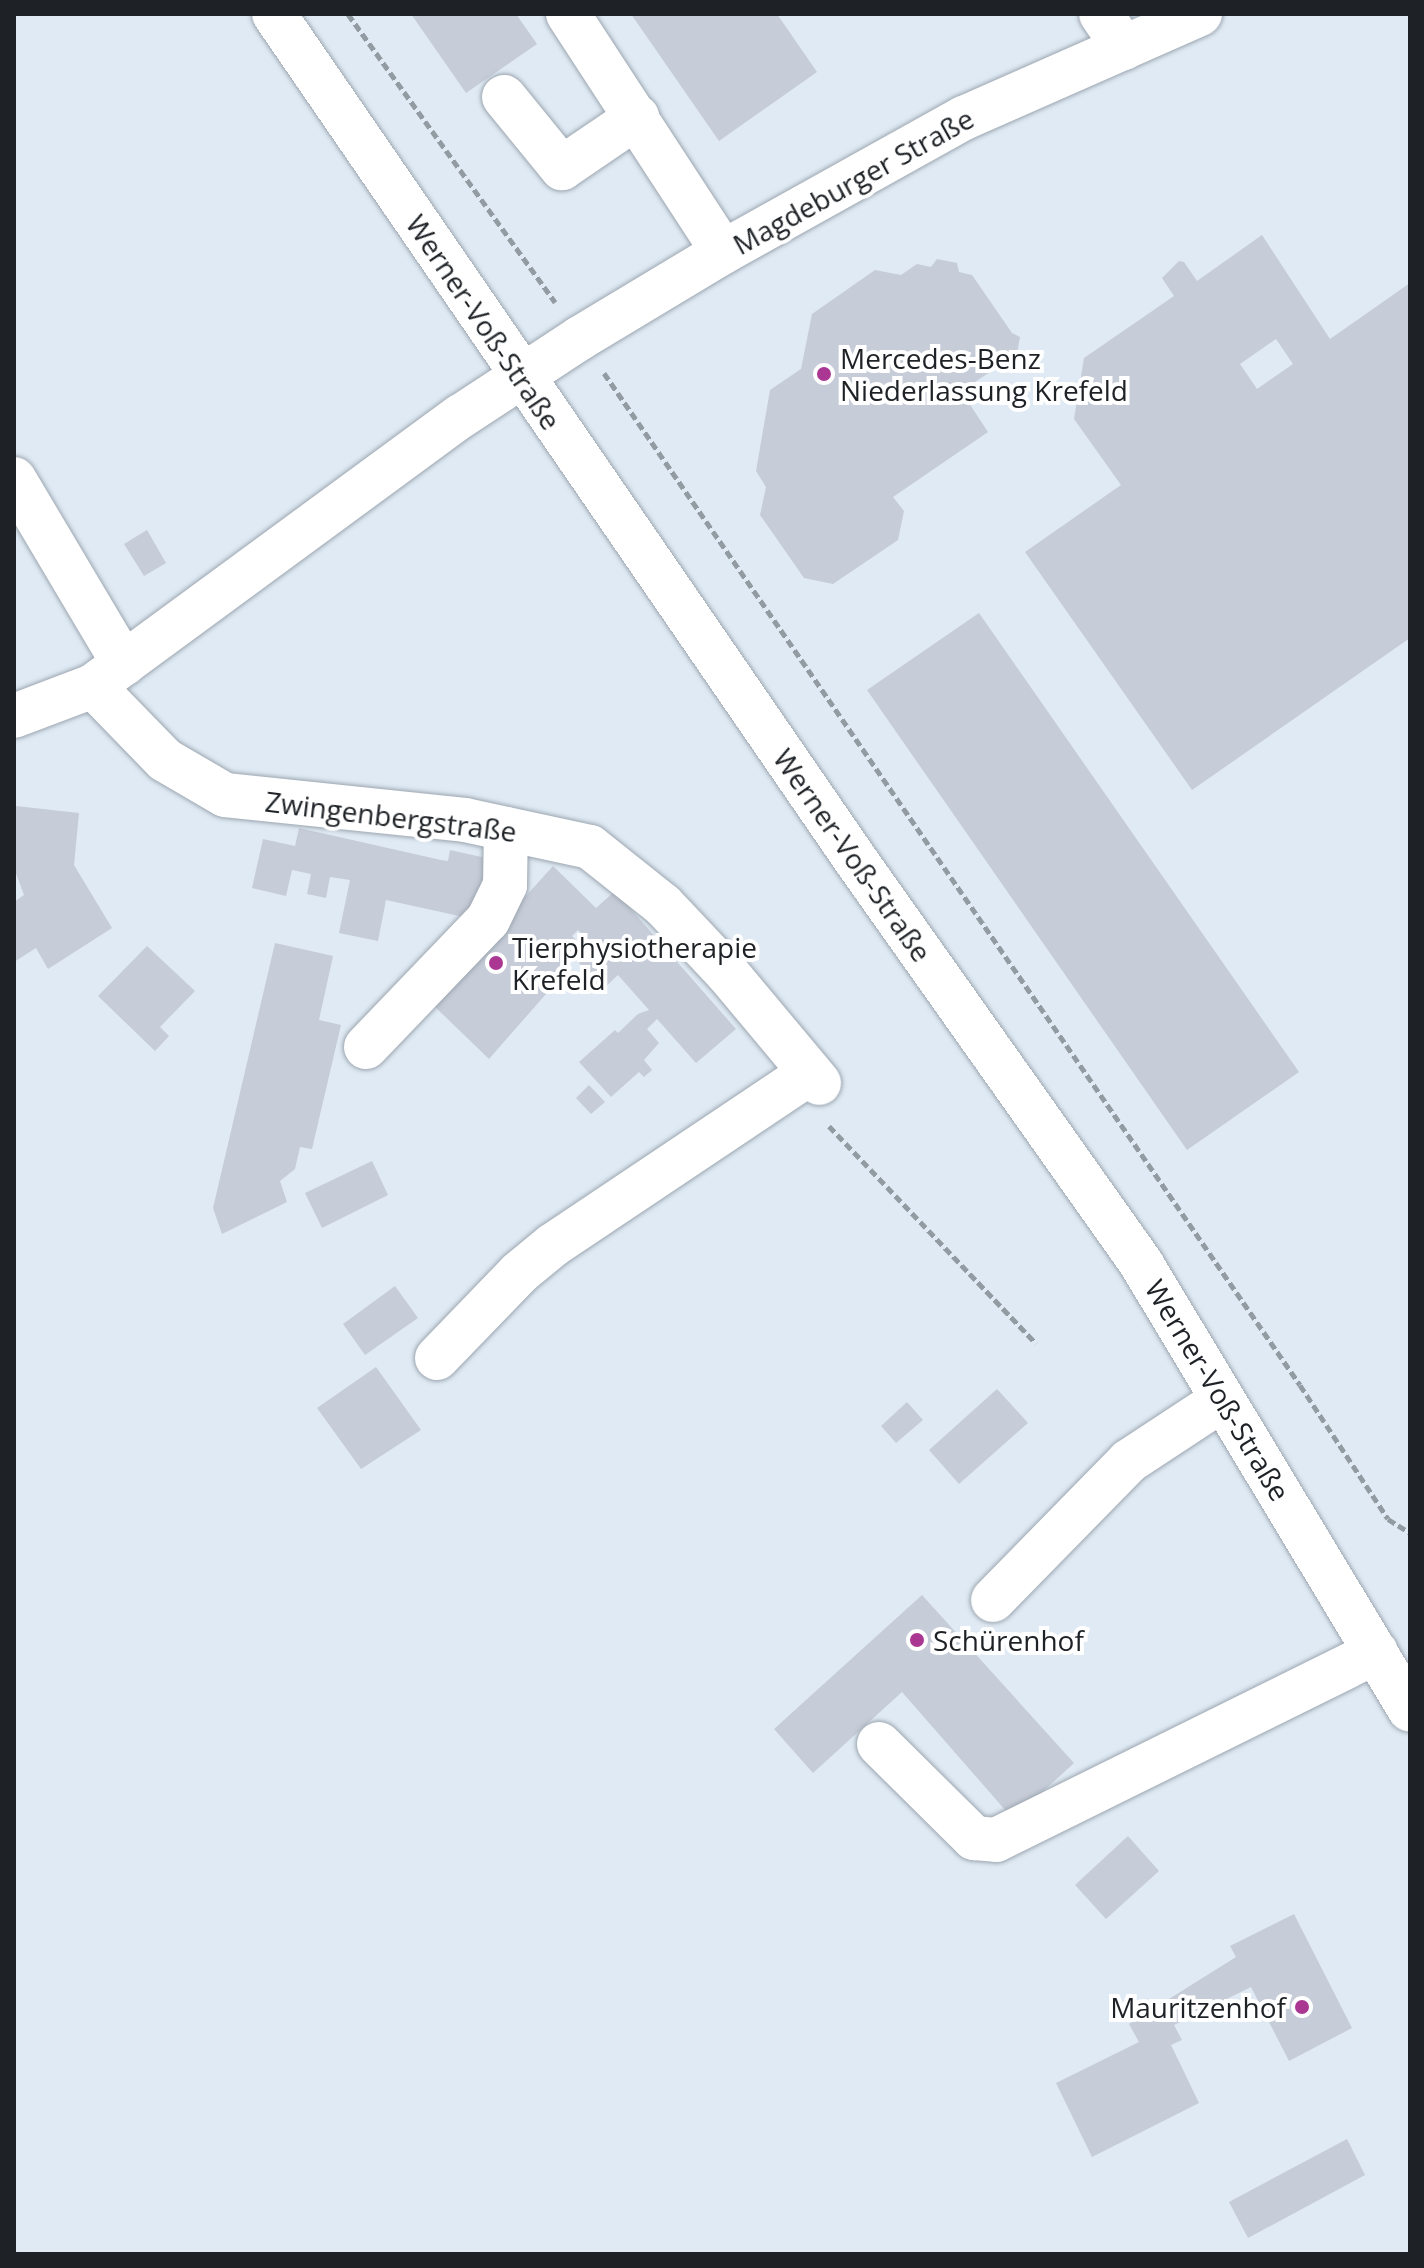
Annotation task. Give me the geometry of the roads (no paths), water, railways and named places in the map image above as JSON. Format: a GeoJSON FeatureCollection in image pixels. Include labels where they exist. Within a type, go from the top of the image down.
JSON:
{"type":"FeatureCollection","features":[{"type":"Feature","properties":{"kind":"street","name":"Werner-Voß-Straße"},"geometry":{"type":"LineString","coordinates":[[274,14],[857,862],[1081,1174],[1142,1265],[1410,1710]]}},
{"type":"Feature","properties":{"kind":"street"},"geometry":{"type":"LineString","coordinates":[[568,14],[723,252]]}},
{"type":"Feature","properties":{"kind":"street","name":"Magdeburger Straße"},"geometry":{"type":"LineString","coordinates":[[521,376],[723,252],[964,118],[1112,31],[1200,14]]}},
{"type":"Feature","properties":{"kind":"street"},"geometry":{"type":"LineString","coordinates":[[504,97],[562,168],[637,117]]}},
{"type":"Feature","properties":{"kind":"street"},"geometry":{"type":"LineString","coordinates":[[14,716],[108,675],[521,376]]}},
{"type":"Feature","properties":{"kind":"street","name":"Zwingenbergstraße"},"geometry":{"type":"LineString","coordinates":[[14,479],[108,675],[165,760],[225,795],[465,820],[590,847],[663,905],[815,1078],[553,1245],[519,1273],[437,1358]]}},
{"type":"Feature","properties":{"kind":"street"},"geometry":{"type":"LineString","coordinates":[[366,1047],[488,920],[505,885],[506,829]]}},
{"type":"Feature","properties":{"kind":"street"},"geometry":{"type":"LineString","coordinates":[[993,1600],[1129,1461],[1222,1400]]}},
{"type":"Feature","properties":{"kind":"street"},"geometry":{"type":"LineString","coordinates":[[879,1744],[974,1838],[996,1840],[1376,1652]]}},
{"type":"Feature","properties":{"kind":"place","name":"Mercedes-Benz Niederlassung Krefeld"},"geometry":{"type":"Point","coordinates":[824,374]}},
{"type":"Feature","properties":{"kind":"place","name":"Tierphysiotherapie Krefeld"},"geometry":{"type":"Point","coordinates":[496,963]}},
{"type":"Feature","properties":{"kind":"place","name":"Schürenhof"},"geometry":{"type":"Point","coordinates":[917,1640]}},
{"type":"Feature","properties":{"kind":"place","name":"Mauritzenhof"},"geometry":{"type":"Point","coordinates":[1302,2007]}}]}
